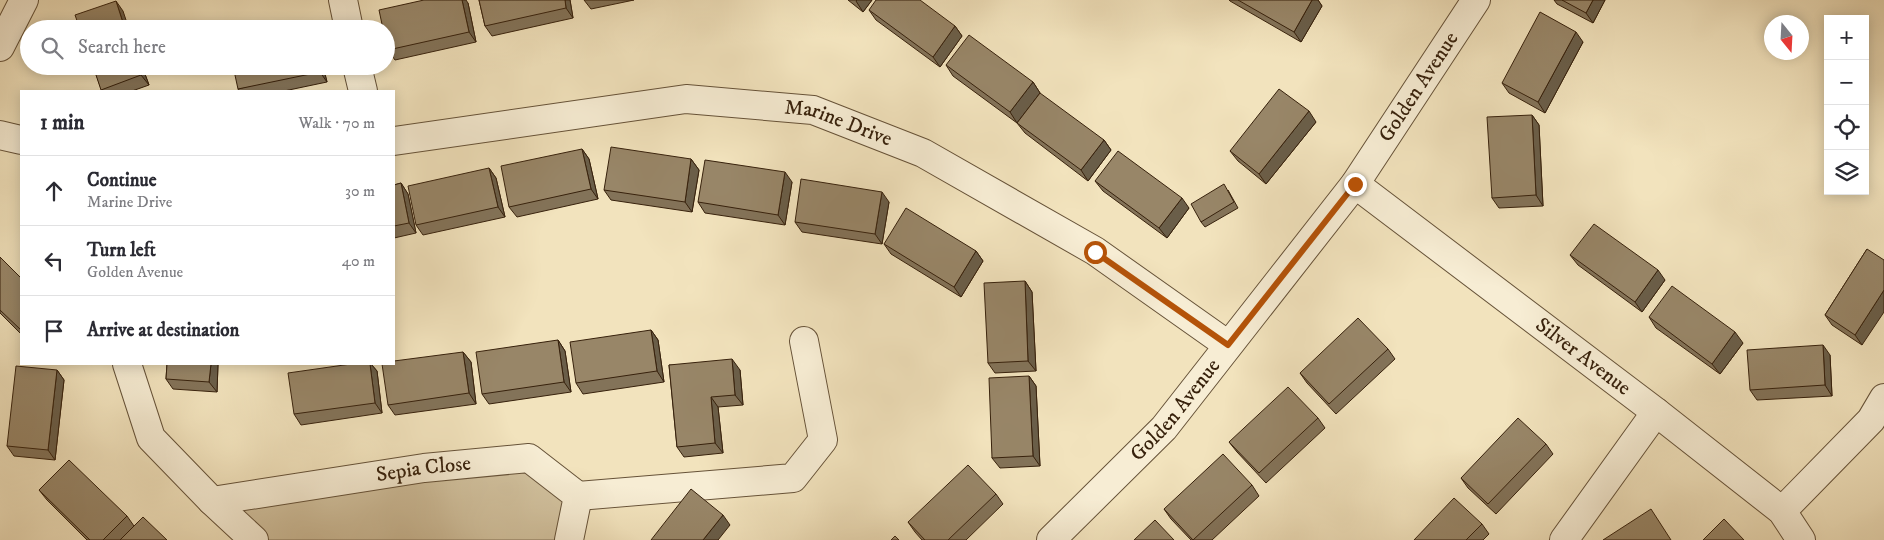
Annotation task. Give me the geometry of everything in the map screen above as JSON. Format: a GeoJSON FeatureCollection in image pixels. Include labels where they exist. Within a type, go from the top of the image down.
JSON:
{"type":"FeatureCollection","features":[{"type":"Feature","properties":{"kind":"street"},"geometry":{"type":"LineString","coordinates":[[0,47],[24,0]]}},
{"type":"Feature","properties":{"kind":"street"},"geometry":{"type":"LineString","coordinates":[[343,0],[347,20]]}},
{"type":"Feature","properties":{"kind":"street","name":"Golden Avenue"},"geometry":{"type":"LineString","coordinates":[[1052,540],[1164,428],[1355,184],[1468,3]]}},
{"type":"Feature","properties":{"kind":"street"},"geometry":{"type":"LineString","coordinates":[[359,75],[363,90]]}},
{"type":"Feature","properties":{"kind":"street","name":"Marine Drive"},"geometry":{"type":"LineString","coordinates":[[395,141],[686,98],[813,110],[923,153],[1095,252],[1228,345]]}},
{"type":"Feature","properties":{"kind":"street"},"geometry":{"type":"LineString","coordinates":[[0,135],[20,140]]}},
{"type":"Feature","properties":{"kind":"street","name":"Silver Avenue"},"geometry":{"type":"LineString","coordinates":[[1355,184],[1656,412],[1782,511],[1801,540]]}},
{"type":"Feature","properties":{"kind":"street"},"geometry":{"type":"LineString","coordinates":[[569,540],[578,496],[793,478],[823,440],[804,341]]}},
{"type":"Feature","properties":{"kind":"street"},"geometry":{"type":"LineString","coordinates":[[127,365],[151,438],[212,501],[254,540]]}},
{"type":"Feature","properties":{"kind":"street"},"geometry":{"type":"LineString","coordinates":[[1782,511],[1871,420],[1884,398]]}},
{"type":"Feature","properties":{"kind":"street"},"geometry":{"type":"LineString","coordinates":[[1564,540],[1656,412]]}},
{"type":"Feature","properties":{"kind":"street","name":"Sepia Close"},"geometry":{"type":"LineString","coordinates":[[212,501],[424,468],[528,458],[578,496]]}},
{"type":"Feature","properties":{"kind":"shaded area"},"geometry":{"type":"Polygon","coordinates":[[[529,467],[571,499],[563,540],[262,540],[225,507],[529,467]]]}},
{"type":"Feature","properties":{"kind":"building"},"geometry":{"type":"Polygon","coordinates":[[[424,0],[462,0],[469,32],[395,48],[395,20],[381,20],[379,10],[424,0]]]}},
{"type":"Feature","properties":{"kind":"building"},"geometry":{"type":"Polygon","coordinates":[[[479,0],[565,0],[566,8],[485,26],[479,0]]]}},
{"type":"Feature","properties":{"kind":"building"},"geometry":{"type":"Polygon","coordinates":[[[876,0],[920,0],[955,26],[933,57],[869,10],[876,0]]]}},
{"type":"Feature","properties":{"kind":"building"},"geometry":{"type":"Polygon","coordinates":[[[1238,0],[1312,0],[1294,32],[1238,0]]]}},
{"type":"Feature","properties":{"kind":"building"},"geometry":{"type":"Polygon","coordinates":[[[1562,0],[1593,0],[1586,13],[1562,0]]]}},
{"type":"Feature","properties":{"kind":"building"},"geometry":{"type":"Polygon","coordinates":[[[116,1],[122,20],[77,20],[75,15],[116,1]]]}},
{"type":"Feature","properties":{"kind":"building"},"geometry":{"type":"Polygon","coordinates":[[[1540,12],[1576,32],[1538,102],[1502,83],[1540,12]]]}},
{"type":"Feature","properties":{"kind":"building"},"geometry":{"type":"Polygon","coordinates":[[[969,35],[1033,82],[1010,112],[946,65],[969,35]]]}},
{"type":"Feature","properties":{"kind":"building"},"geometry":{"type":"Polygon","coordinates":[[[96,75],[141,75],[101,90],[96,75]]]}},
{"type":"Feature","properties":{"kind":"building"},"geometry":{"type":"Polygon","coordinates":[[[235,75],[306,75],[238,89],[235,75]]]}},
{"type":"Feature","properties":{"kind":"building"},"geometry":{"type":"Polygon","coordinates":[[[1279,89],[1309,111],[1259,174],[1230,151],[1279,89]]]}},
{"type":"Feature","properties":{"kind":"building"},"geometry":{"type":"Polygon","coordinates":[[[1040,93],[1104,140],[1081,170],[1017,123],[1040,93]]]}},
{"type":"Feature","properties":{"kind":"building"},"geometry":{"type":"Polygon","coordinates":[[[1532,115],[1536,195],[1492,198],[1487,117],[1532,115]]]}},
{"type":"Feature","properties":{"kind":"building"},"geometry":{"type":"Polygon","coordinates":[[[611,147],[691,159],[685,202],[604,190],[611,147]]]}},
{"type":"Feature","properties":{"kind":"building"},"geometry":{"type":"Polygon","coordinates":[[[582,149],[591,189],[509,207],[501,166],[582,149]]]}},
{"type":"Feature","properties":{"kind":"building"},"geometry":{"type":"Polygon","coordinates":[[[1118,151],[1182,198],[1159,228],[1095,181],[1118,151]]]}},
{"type":"Feature","properties":{"kind":"building"},"geometry":{"type":"Polygon","coordinates":[[[705,160],[785,172],[778,215],[698,202],[705,160]]]}},
{"type":"Feature","properties":{"kind":"building"},"geometry":{"type":"Polygon","coordinates":[[[489,168],[498,207],[416,225],[408,186],[489,168]]]}},
{"type":"Feature","properties":{"kind":"building"},"geometry":{"type":"Polygon","coordinates":[[[801,179],[882,192],[875,234],[795,222],[801,179]]]}},
{"type":"Feature","properties":{"kind":"building"},"geometry":{"type":"Polygon","coordinates":[[[401,183],[409,223],[395,226],[395,185],[401,183]]]}},
{"type":"Feature","properties":{"kind":"building"},"geometry":{"type":"Polygon","coordinates":[[[1224,184],[1234,202],[1201,222],[1191,204],[1224,184]]]}},
{"type":"Feature","properties":{"kind":"building"},"geometry":{"type":"Polygon","coordinates":[[[906,208],[976,251],[954,287],[884,244],[906,208]]]}},
{"type":"Feature","properties":{"kind":"building"},"geometry":{"type":"Polygon","coordinates":[[[1594,224],[1658,270],[1635,302],[1570,255],[1594,224]]]}},
{"type":"Feature","properties":{"kind":"building"},"geometry":{"type":"Polygon","coordinates":[[[1867,249],[1884,260],[1884,290],[1855,335],[1825,315],[1867,249]]]}},
{"type":"Feature","properties":{"kind":"building"},"geometry":{"type":"Polygon","coordinates":[[[0,257],[20,277],[20,329],[0,310],[0,257]]]}},
{"type":"Feature","properties":{"kind":"building"},"geometry":{"type":"Polygon","coordinates":[[[1025,281],[1028,361],[988,363],[984,283],[1025,281]]]}},
{"type":"Feature","properties":{"kind":"building"},"geometry":{"type":"Polygon","coordinates":[[[1672,286],[1735,332],[1712,364],[1649,317],[1672,286]]]}},
{"type":"Feature","properties":{"kind":"building"},"geometry":{"type":"Polygon","coordinates":[[[1358,318],[1388,349],[1329,404],[1300,373],[1358,318]]]}},
{"type":"Feature","properties":{"kind":"building"},"geometry":{"type":"Polygon","coordinates":[[[651,330],[657,371],[576,383],[570,342],[651,330]]]}},
{"type":"Feature","properties":{"kind":"building"},"geometry":{"type":"Polygon","coordinates":[[[558,340],[564,382],[482,394],[476,352],[558,340]]]}},
{"type":"Feature","properties":{"kind":"building"},"geometry":{"type":"Polygon","coordinates":[[[1823,345],[1825,385],[1750,390],[1747,350],[1823,345]]]}},
{"type":"Feature","properties":{"kind":"building"},"geometry":{"type":"Polygon","coordinates":[[[463,352],[469,393],[388,405],[382,365],[395,365],[395,361],[463,352]]]}},
{"type":"Feature","properties":{"kind":"building"},"geometry":{"type":"Polygon","coordinates":[[[732,359],[735,395],[711,397],[715,443],[677,447],[669,365],[732,359]]]}},
{"type":"Feature","properties":{"kind":"building"},"geometry":{"type":"Polygon","coordinates":[[[167,365],[211,365],[209,382],[166,379],[167,365]]]}},
{"type":"Feature","properties":{"kind":"building"},"geometry":{"type":"Polygon","coordinates":[[[344,365],[370,365],[375,403],[294,414],[288,373],[344,365]]]}},
{"type":"Feature","properties":{"kind":"building"},"geometry":{"type":"Polygon","coordinates":[[[16,366],[57,370],[48,450],[7,446],[16,366]]]}},
{"type":"Feature","properties":{"kind":"building"},"geometry":{"type":"Polygon","coordinates":[[[1029,376],[1033,456],[992,458],[989,378],[1029,376]]]}},
{"type":"Feature","properties":{"kind":"building"},"geometry":{"type":"Polygon","coordinates":[[[1288,387],[1318,418],[1259,473],[1229,442],[1288,387]]]}},
{"type":"Feature","properties":{"kind":"building"},"geometry":{"type":"Polygon","coordinates":[[[1518,418],[1546,444],[1488,504],[1461,478],[1518,418]]]}},
{"type":"Feature","properties":{"kind":"building"},"geometry":{"type":"Polygon","coordinates":[[[1223,454],[1252,485],[1193,540],[1164,509],[1223,454]]]}},
{"type":"Feature","properties":{"kind":"building"},"geometry":{"type":"Polygon","coordinates":[[[69,460],[127,516],[103,540],[90,540],[39,490],[69,460]]]}},
{"type":"Feature","properties":{"kind":"building"},"geometry":{"type":"Polygon","coordinates":[[[968,465],[996,494],[948,540],[925,540],[908,522],[968,465]]]}},
{"type":"Feature","properties":{"kind":"building"},"geometry":{"type":"Polygon","coordinates":[[[691,489],[723,515],[703,540],[651,540],[691,489]]]}},
{"type":"Feature","properties":{"kind":"building"},"geometry":{"type":"Polygon","coordinates":[[[1454,498],[1482,524],[1466,540],[1414,540],[1454,498]]]}},
{"type":"Feature","properties":{"kind":"building"},"geometry":{"type":"Polygon","coordinates":[[[1651,509],[1671,540],[1603,540],[1651,509]]]}},
{"type":"Feature","properties":{"kind":"building"},"geometry":{"type":"Polygon","coordinates":[[[143,517],[167,540],[120,540],[143,517]]]}},
{"type":"Feature","properties":{"kind":"building"},"geometry":{"type":"Polygon","coordinates":[[[1724,519],[1744,540],[1703,540],[1724,519]]]}},
{"type":"Feature","properties":{"kind":"building"},"geometry":{"type":"Polygon","coordinates":[[[1155,520],[1174,540],[1134,540],[1155,520]]]}},
{"type":"Feature","properties":{"kind":"building"},"geometry":{"type":"Polygon","coordinates":[[[895,536],[899,540],[891,540],[895,536]]]}},
{"type":"Feature","properties":{"kind":"route"},"geometry":{"type":"LineString","coordinates":[[1095,252],[1228,345],[1355,184]]}}]}
